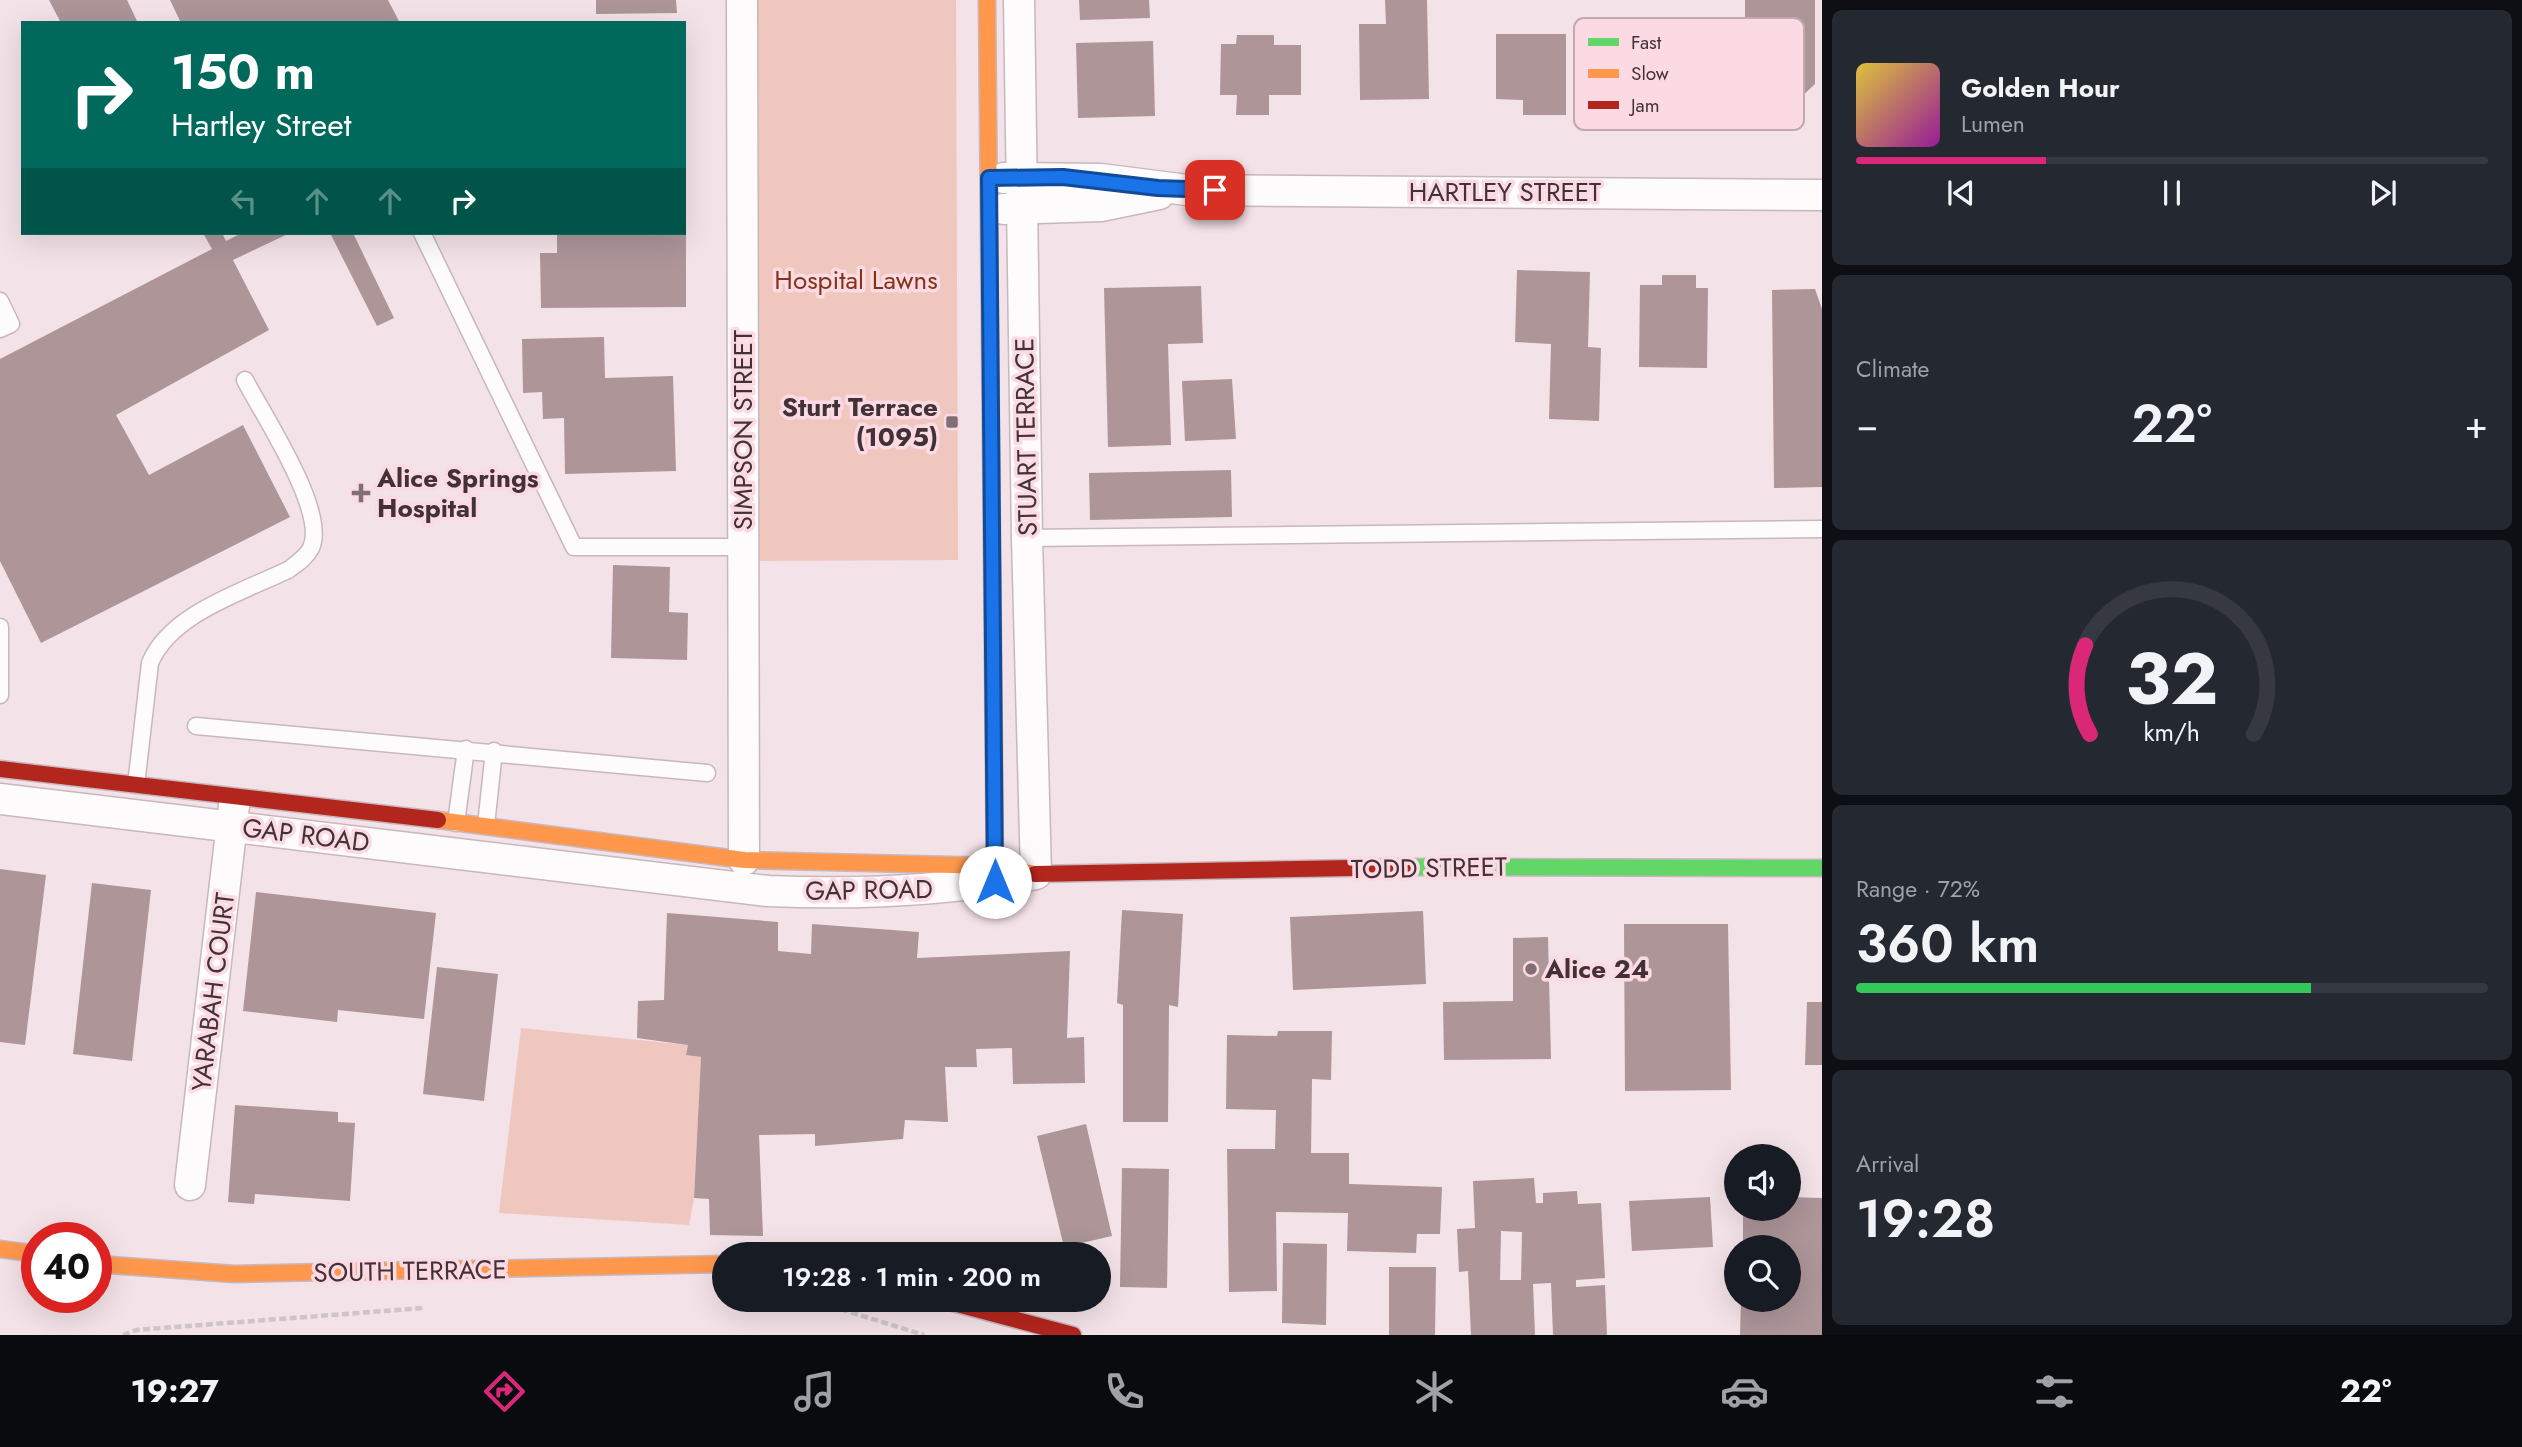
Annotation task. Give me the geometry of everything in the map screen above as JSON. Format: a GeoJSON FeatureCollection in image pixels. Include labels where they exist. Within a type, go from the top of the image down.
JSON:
{"type":"FeatureCollection","features":[{"type":"Feature","properties":{"kind":"street","name":"SIMPSON STREET"},"geometry":{"type":"LineString","coordinates":[[742,0],[744,860]]}},
{"type":"Feature","properties":{"kind":"street","name":"STUART TERRACE"},"geometry":{"type":"LineString","coordinates":[[987,0],[995,874]]}},
{"type":"Feature","properties":{"kind":"street","name":"STUART TERRACE"},"geometry":{"type":"LineString","coordinates":[[1019,0],[1024,177],[1027,538],[1036,874]]}},
{"type":"Feature","properties":{"kind":"street","name":"HARTLEY STREET"},"geometry":{"type":"LineString","coordinates":[[989,178],[1101,179],[1187,190],[1822,195]]}},
{"type":"Feature","properties":{"kind":"street","name":"HARTLEY STREET"},"geometry":{"type":"LineString","coordinates":[[989,210],[1110,205],[1187,190]]}},
{"type":"Feature","properties":{"kind":"street","name":"GAP ROAD"},"geometry":{"type":"LineString","coordinates":[[0,769],[134,800],[233,812],[456,824],[744,860],[1036,874]]}},
{"type":"Feature","properties":{"kind":"street","name":"GAP ROAD"},"geometry":{"type":"LineString","coordinates":[[0,799],[134,800]]}},
{"type":"Feature","properties":{"kind":"street","name":"GAP ROAD"},"geometry":{"type":"LineString","coordinates":[[233,812],[453,854],[768,891],[872,893],[938,890],[995,874]]}},
{"type":"Feature","properties":{"kind":"street","name":"YARABAH COURT"},"geometry":{"type":"LineString","coordinates":[[190,1185],[233,812]]}},
{"type":"Feature","properties":{"kind":"street","name":"TODD STREET"},"geometry":{"type":"LineString","coordinates":[[1036,874],[1433,867],[1822,868]]}},
{"type":"Feature","properties":{"kind":"street"},"geometry":{"type":"LineString","coordinates":[[0,1249],[21,1252]]}},
{"type":"Feature","properties":{"kind":"street","name":"SOUTH TERRACE"},"geometry":{"type":"LineString","coordinates":[[112,1266],[234,1274],[712,1264]]}},
{"type":"Feature","properties":{"kind":"street"},"geometry":{"type":"LineString","coordinates":[[988,1312],[1073,1335]]}},
{"type":"Feature","properties":{"kind":"lane"},"geometry":{"type":"LineString","coordinates":[[423,235],[574,547],[743,547]]}},
{"type":"Feature","properties":{"kind":"lane"},"geometry":{"type":"LineString","coordinates":[[0,301],[11,324],[0,329]]}},
{"type":"Feature","properties":{"kind":"lane"},"geometry":{"type":"LineString","coordinates":[[134,800],[150,663],[156,647],[186,620],[288,570],[312,547],[314,530],[305,494],[245,380]]}},
{"type":"Feature","properties":{"kind":"lane"},"geometry":{"type":"LineString","coordinates":[[1027,538],[1822,529]]}},
{"type":"Feature","properties":{"kind":"lane"},"geometry":{"type":"LineString","coordinates":[[0,626],[0,693]]}},
{"type":"Feature","properties":{"kind":"lane"},"geometry":{"type":"LineString","coordinates":[[196,726],[494,751],[707,773]]}},
{"type":"Feature","properties":{"kind":"lane"},"geometry":{"type":"LineString","coordinates":[[453,854],[466,749]]}},
{"type":"Feature","properties":{"kind":"lane"},"geometry":{"type":"LineString","coordinates":[[483,857],[494,751]]}},
{"type":"Feature","properties":{"kind":"path"},"geometry":{"type":"LineString","coordinates":[[123,1335],[136,1330],[426,1307]]}},
{"type":"Feature","properties":{"kind":"path"},"geometry":{"type":"LineString","coordinates":[[850,1312],[924,1335]]}},
{"type":"Feature","properties":{"kind":"green space","name":"Hospital Lawns"},"geometry":{"type":"Polygon","coordinates":[[[755,0],[956,0],[958,560],[756,561],[755,0]]]}},
{"type":"Feature","properties":{"kind":"green space"},"geometry":{"type":"Polygon","coordinates":[[[521,1028],[688,1045],[686,1055],[701,1057],[694,1198],[689,1225],[499,1213],[521,1028]]]}},
{"type":"Feature","properties":{"kind":"building"},"geometry":{"type":"Polygon","coordinates":[[[49,0],[127,0],[137,21],[60,21],[49,0]]]}},
{"type":"Feature","properties":{"kind":"building"},"geometry":{"type":"Polygon","coordinates":[[[170,0],[388,0],[399,21],[180,21],[170,0]]]}},
{"type":"Feature","properties":{"kind":"building"},"geometry":{"type":"Polygon","coordinates":[[[596,0],[676,0],[677,13],[596,14],[596,0]]]}},
{"type":"Feature","properties":{"kind":"building"},"geometry":{"type":"Polygon","coordinates":[[[1079,0],[1149,0],[1150,18],[1080,20],[1079,0]]]}},
{"type":"Feature","properties":{"kind":"building"},"geometry":{"type":"Polygon","coordinates":[[[1385,0],[1427,0],[1429,99],[1360,100],[1359,24],[1386,24],[1385,0]]]}},
{"type":"Feature","properties":{"kind":"building"},"geometry":{"type":"Polygon","coordinates":[[[1745,0],[1815,0],[1815,84],[1804,94],[1804,18],[1745,18],[1745,0]]]}},
{"type":"Feature","properties":{"kind":"building"},"geometry":{"type":"Polygon","coordinates":[[[1496,34],[1566,34],[1566,115],[1523,115],[1523,100],[1496,99],[1496,34]]]}},
{"type":"Feature","properties":{"kind":"building"},"geometry":{"type":"Polygon","coordinates":[[[1237,35],[1274,35],[1274,45],[1301,45],[1301,95],[1269,95],[1269,115],[1236,115],[1237,95],[1220,95],[1221,44],[1236,44],[1237,35]]]}},
{"type":"Feature","properties":{"kind":"building"},"geometry":{"type":"Polygon","coordinates":[[[1153,41],[1155,116],[1078,118],[1076,43],[1153,41]]]}},
{"type":"Feature","properties":{"kind":"building"},"geometry":{"type":"Polygon","coordinates":[[[204,235],[223,235],[226,241],[238,235],[286,235],[233,260],[269,330],[116,415],[149,475],[243,425],[290,517],[41,643],[0,561],[0,359],[212,249],[204,235]]]}},
{"type":"Feature","properties":{"kind":"building"},"geometry":{"type":"Polygon","coordinates":[[[331,235],[354,235],[394,318],[377,326],[331,235]]]}},
{"type":"Feature","properties":{"kind":"building"},"geometry":{"type":"Polygon","coordinates":[[[557,235],[686,235],[686,307],[541,308],[540,253],[557,253],[557,235]]]}},
{"type":"Feature","properties":{"kind":"building"},"geometry":{"type":"Polygon","coordinates":[[[1517,270],[1590,272],[1588,347],[1601,348],[1599,421],[1549,419],[1551,344],[1515,342],[1517,270]]]}},
{"type":"Feature","properties":{"kind":"building"},"geometry":{"type":"Polygon","coordinates":[[[1662,275],[1696,275],[1696,288],[1708,288],[1707,368],[1639,367],[1640,285],[1662,285],[1662,275]]]}},
{"type":"Feature","properties":{"kind":"building"},"geometry":{"type":"Polygon","coordinates":[[[1201,286],[1203,343],[1168,344],[1171,445],[1108,447],[1104,288],[1201,286]]]}},
{"type":"Feature","properties":{"kind":"building"},"geometry":{"type":"Polygon","coordinates":[[[1815,289],[1822,309],[1822,487],[1774,488],[1772,290],[1815,289]]]}},
{"type":"Feature","properties":{"kind":"building"},"geometry":{"type":"Polygon","coordinates":[[[604,337],[605,378],[673,376],[676,471],[565,474],[564,418],[543,419],[542,392],[523,393],[522,339],[604,337]]]}},
{"type":"Feature","properties":{"kind":"building"},"geometry":{"type":"Polygon","coordinates":[[[1232,379],[1236,439],[1185,441],[1182,381],[1232,379]]]}},
{"type":"Feature","properties":{"kind":"building"},"geometry":{"type":"Polygon","coordinates":[[[1231,470],[1232,517],[1090,520],[1089,473],[1231,470]]]}},
{"type":"Feature","properties":{"kind":"building"},"geometry":{"type":"Polygon","coordinates":[[[613,565],[670,567],[669,612],[688,613],[687,660],[611,658],[613,565]]]}},
{"type":"Feature","properties":{"kind":"building"},"geometry":{"type":"Polygon","coordinates":[[[0,869],[46,875],[25,1045],[0,1042],[0,869]]]}},
{"type":"Feature","properties":{"kind":"building"},"geometry":{"type":"Polygon","coordinates":[[[92,883],[151,890],[132,1061],[73,1054],[92,883]]]}},
{"type":"Feature","properties":{"kind":"building"},"geometry":{"type":"Polygon","coordinates":[[[256,892],[436,913],[424,1019],[338,1010],[337,1022],[243,1011],[256,892]]]}},
{"type":"Feature","properties":{"kind":"building"},"geometry":{"type":"Polygon","coordinates":[[[1122,910],[1183,914],[1178,1007],[1169,1005],[1168,1122],[1123,1122],[1123,1005],[1117,1003],[1122,910]]]}},
{"type":"Feature","properties":{"kind":"building"},"geometry":{"type":"Polygon","coordinates":[[[1423,911],[1426,984],[1293,990],[1290,917],[1423,911]]]}},
{"type":"Feature","properties":{"kind":"building"},"geometry":{"type":"Polygon","coordinates":[[[667,913],[778,922],[778,951],[811,954],[812,924],[919,932],[917,958],[1070,951],[1067,1038],[1084,1037],[1085,1083],[1013,1084],[1012,1048],[976,1049],[977,1067],[945,1067],[948,1122],[905,1120],[903,1139],[815,1146],[815,1134],[759,1135],[763,1236],[710,1235],[709,1199],[694,1198],[701,1057],[686,1055],[688,1045],[637,1038],[638,1001],[664,1000],[667,913]]]}},
{"type":"Feature","properties":{"kind":"building"},"geometry":{"type":"Polygon","coordinates":[[[1624,924],[1728,924],[1731,1090],[1625,1091],[1624,924]]]}},
{"type":"Feature","properties":{"kind":"building","name":"Alice 24"},"geometry":{"type":"Polygon","coordinates":[[[1548,937],[1551,1059],[1444,1060],[1443,1002],[1513,1001],[1513,938],[1548,937]]]}},
{"type":"Feature","properties":{"kind":"building"},"geometry":{"type":"Polygon","coordinates":[[[437,967],[498,974],[484,1101],[423,1094],[437,967]]]}},
{"type":"Feature","properties":{"kind":"building"},"geometry":{"type":"Polygon","coordinates":[[[1807,1002],[1822,1002],[1822,1065],[1805,1065],[1807,1002]]]}},
{"type":"Feature","properties":{"kind":"building"},"geometry":{"type":"Polygon","coordinates":[[[1278,1031],[1332,1031],[1331,1080],[1312,1079],[1311,1153],[1349,1153],[1349,1184],[1442,1187],[1440,1234],[1417,1234],[1416,1253],[1347,1251],[1348,1213],[1276,1212],[1277,1291],[1229,1292],[1227,1149],[1275,1149],[1276,1110],[1226,1109],[1227,1035],[1277,1036],[1278,1031]]]}},
{"type":"Feature","properties":{"kind":"building"},"geometry":{"type":"Polygon","coordinates":[[[235,1105],[338,1112],[338,1122],[355,1123],[350,1201],[255,1194],[254,1204],[228,1202],[235,1105]]]}},
{"type":"Feature","properties":{"kind":"building"},"geometry":{"type":"Polygon","coordinates":[[[1086,1124],[1112,1236],[1086,1242],[1063,1242],[1037,1136],[1086,1124]]]}},
{"type":"Feature","properties":{"kind":"building"},"geometry":{"type":"Polygon","coordinates":[[[1122,1168],[1169,1169],[1167,1288],[1120,1287],[1122,1168]]]}},
{"type":"Feature","properties":{"kind":"building"},"geometry":{"type":"Polygon","coordinates":[[[1534,1178],[1536,1203],[1543,1203],[1543,1193],[1577,1191],[1578,1204],[1601,1203],[1605,1278],[1576,1280],[1576,1287],[1605,1285],[1607,1335],[1553,1335],[1551,1283],[1533,1284],[1535,1335],[1471,1335],[1468,1271],[1459,1272],[1457,1229],[1475,1228],[1473,1181],[1534,1178]],[[1501,1231],[1500,1280],[1521,1280],[1522,1232],[1501,1231]]]}},
{"type":"Feature","properties":{"kind":"building"},"geometry":{"type":"Polygon","coordinates":[[[1710,1197],[1713,1247],[1632,1251],[1629,1201],[1710,1197]]]}},
{"type":"Feature","properties":{"kind":"building"},"geometry":{"type":"Polygon","coordinates":[[[1801,1197],[1822,1198],[1822,1335],[1740,1335],[1741,1312],[1801,1312],[1801,1235],[1743,1235],[1743,1221],[1801,1221],[1801,1197]]]}},
{"type":"Feature","properties":{"kind":"building"},"geometry":{"type":"Polygon","coordinates":[[[1283,1243],[1327,1244],[1326,1325],[1282,1323],[1283,1243]]]}},
{"type":"Feature","properties":{"kind":"building"},"geometry":{"type":"Polygon","coordinates":[[[1389,1267],[1436,1267],[1435,1335],[1389,1335],[1389,1267]]]}},
{"type":"Feature","properties":{"kind":"traffic: fast"},"geometry":{"type":"LineString","coordinates":[[990,341],[993,659]]}},
{"type":"Feature","properties":{"kind":"traffic: fast"},"geometry":{"type":"LineString","coordinates":[[1406,867],[1822,868]]}},
{"type":"Feature","properties":{"kind":"traffic: slow"},"geometry":{"type":"LineString","coordinates":[[987,0],[990,341]]}},
{"type":"Feature","properties":{"kind":"traffic: slow"},"geometry":{"type":"LineString","coordinates":[[438,820],[744,860],[995,866],[1035,874]]}},
{"type":"Feature","properties":{"kind":"traffic: slow"},"geometry":{"type":"LineString","coordinates":[[0,1249],[21,1252]]}},
{"type":"Feature","properties":{"kind":"traffic: slow"},"geometry":{"type":"LineString","coordinates":[[112,1265],[234,1274],[712,1264]]}},
{"type":"Feature","properties":{"kind":"traffic: jam"},"geometry":{"type":"LineString","coordinates":[[993,659],[995,882]]}},
{"type":"Feature","properties":{"kind":"traffic: jam"},"geometry":{"type":"LineString","coordinates":[[0,769],[438,820]]}},
{"type":"Feature","properties":{"kind":"traffic: jam"},"geometry":{"type":"LineString","coordinates":[[1035,874],[1406,867]]}},
{"type":"Feature","properties":{"kind":"traffic: jam"},"geometry":{"type":"LineString","coordinates":[[987,1312],[1073,1335]]}},
{"type":"Feature","properties":{"kind":"place","name":"Sturt Terrace (1095)"},"geometry":{"type":"Point","coordinates":[952,422]}},
{"type":"Feature","properties":{"kind":"place","name":"Alice Springs Hospital"},"geometry":{"type":"Point","coordinates":[361,493]}},
{"type":"Feature","properties":{"kind":"place","name":"Alice 24"},"geometry":{"type":"Point","coordinates":[1531,969]}},
{"type":"Feature","properties":{"kind":"route"},"geometry":{"type":"LineString","coordinates":[[995,882],[989,178],[1101,179],[1158,188],[1215,190]]}}]}
